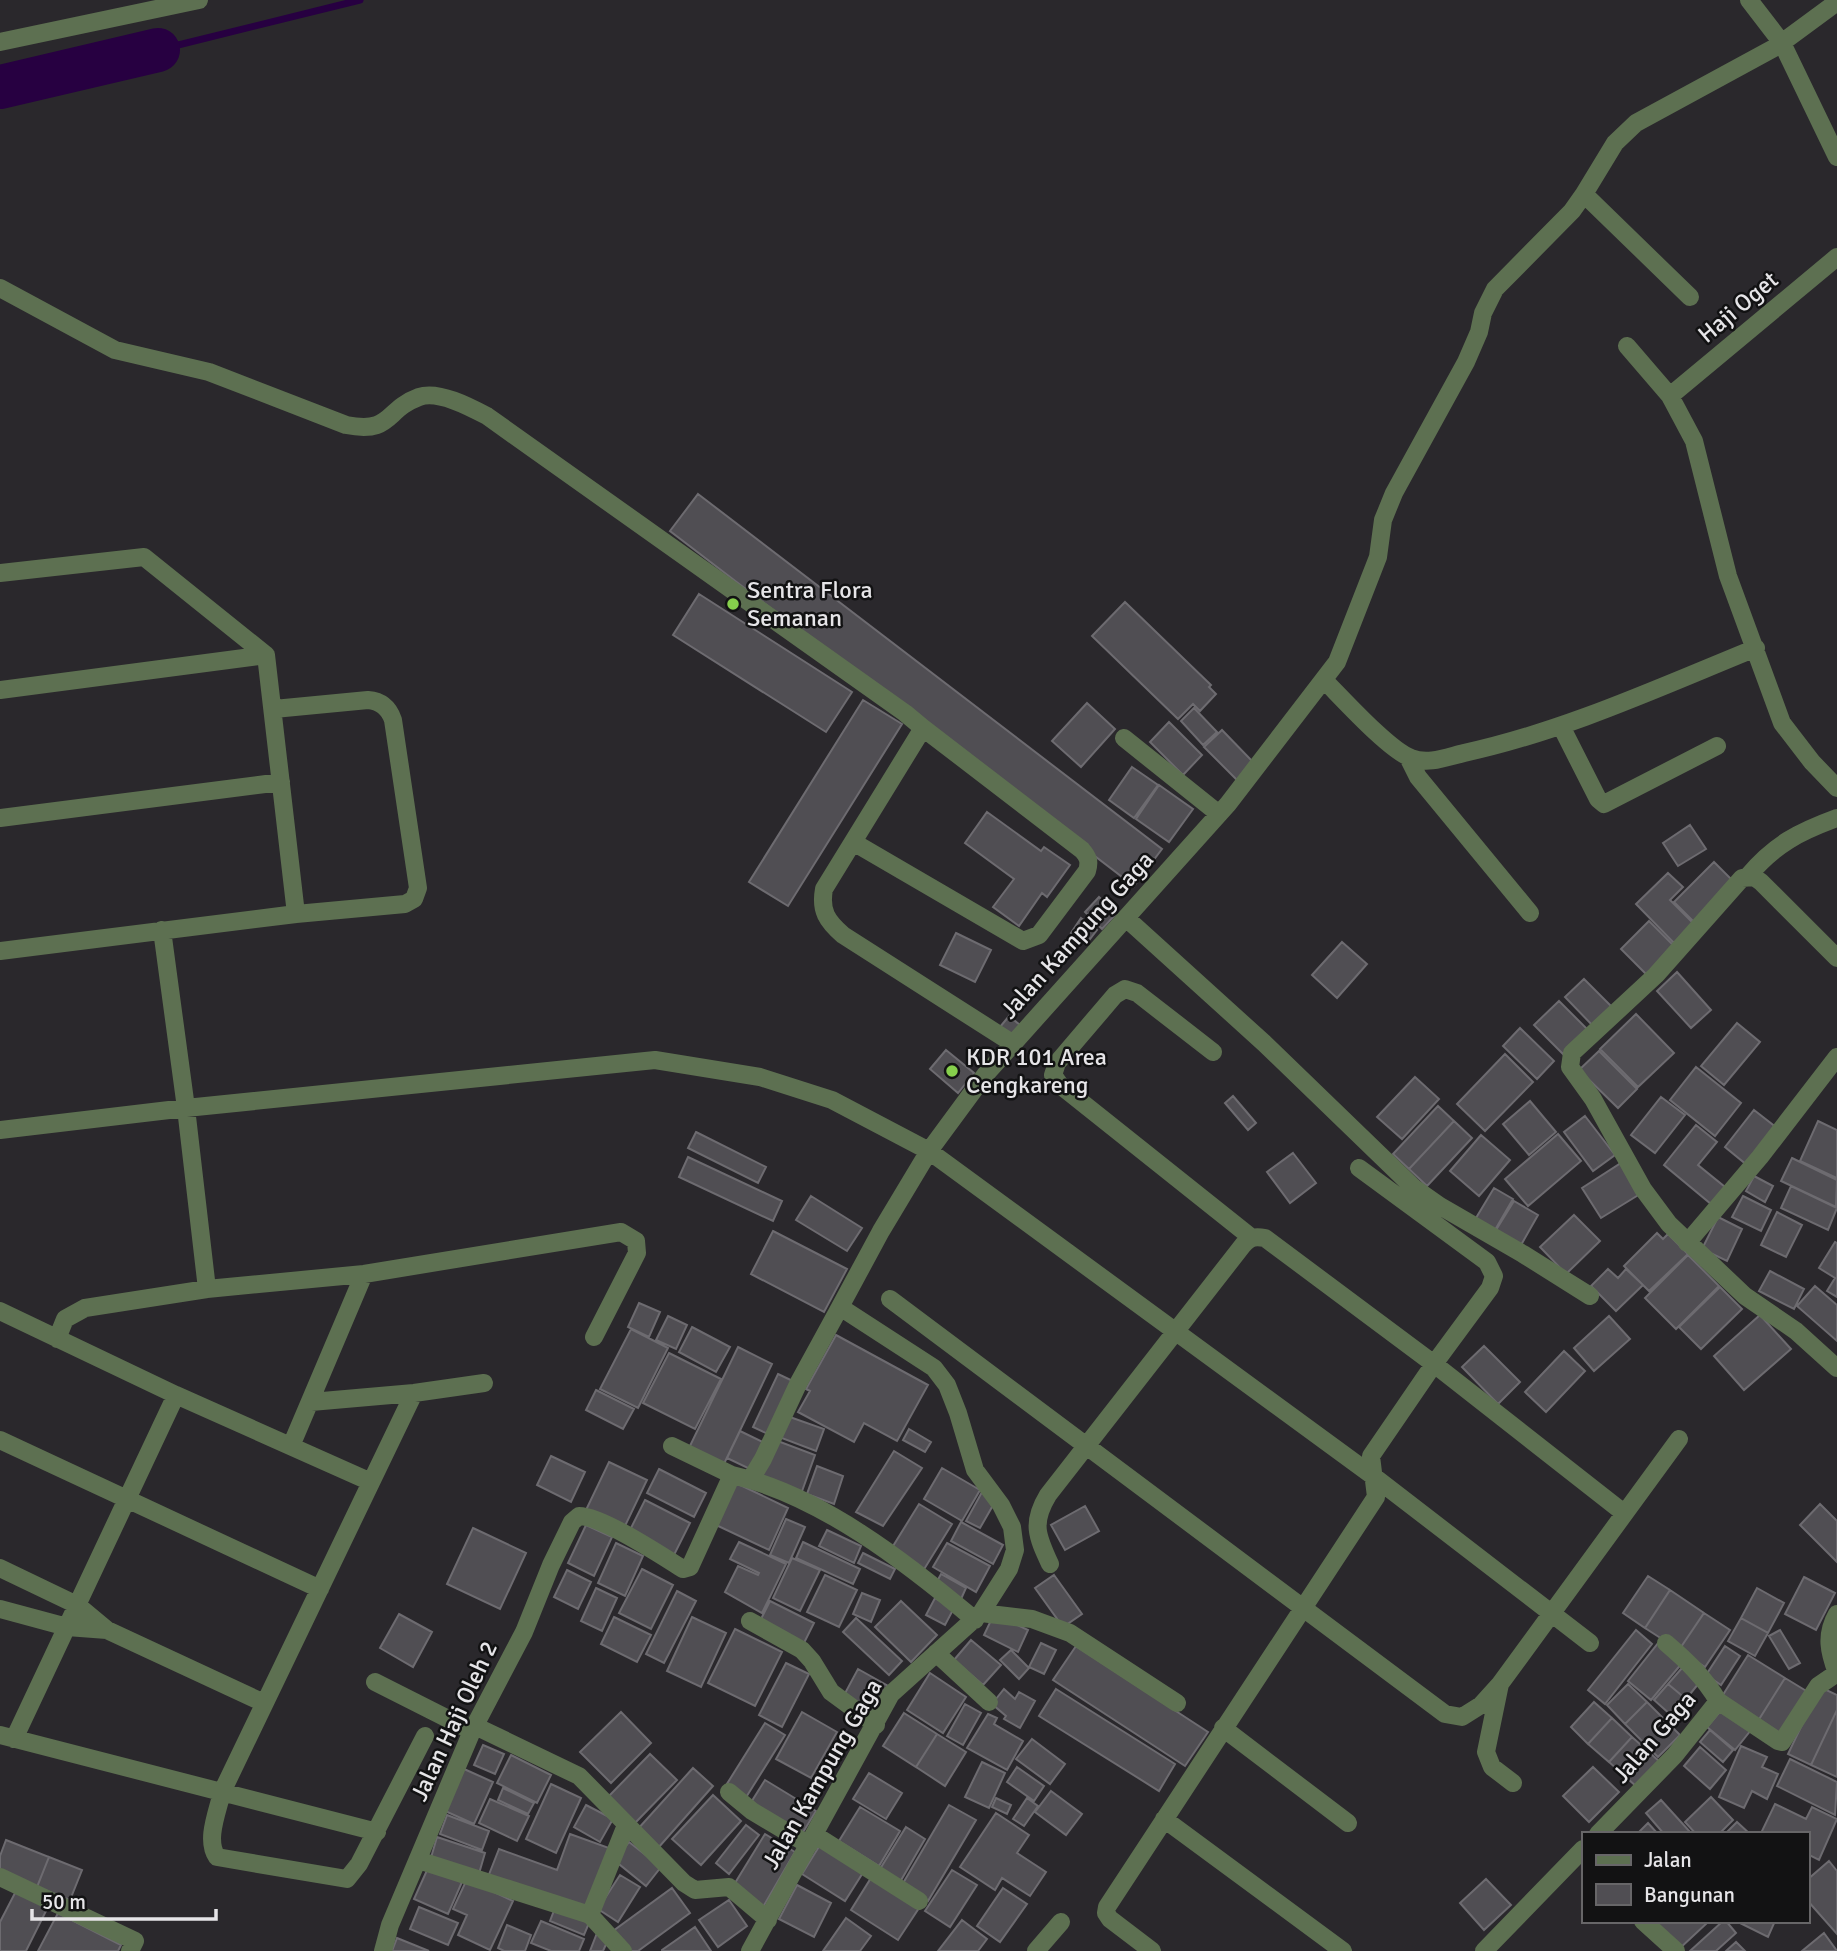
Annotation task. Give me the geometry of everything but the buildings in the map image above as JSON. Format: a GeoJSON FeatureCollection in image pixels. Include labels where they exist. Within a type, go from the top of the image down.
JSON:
{"type":"FeatureCollection","features":[{"type":"Feature","properties":{"kind":"street"},"geometry":{"type":"LineString","coordinates":[[0,42],[199,0]]}},
{"type":"Feature","properties":{"kind":"street"},"geometry":{"type":"LineString","coordinates":[[1749,0],[1782,43],[1837,157]]}},
{"type":"Feature","properties":{"kind":"street","name":"Jalan Kampung Gaga"},"geometry":{"type":"LineString","coordinates":[[758,1949],[768,1920],[891,1694],[978,1616],[1009,1569],[1015,1550],[1014,1535],[1001,1505],[975,1469],[947,1385],[933,1368],[840,1307],[881,1231],[929,1151],[985,1075],[1219,814],[1337,662],[1378,556],[1382,520],[1466,362],[1479,332],[1483,313],[1502,282],[1538,248],[1584,194],[1615,142],[1636,122],[1782,43],[1837,2]]}},
{"type":"Feature","properties":{"kind":"street"},"geometry":{"type":"LineString","coordinates":[[1584,194],[1690,297]]}},
{"type":"Feature","properties":{"kind":"street","name":"Haji Oget"},"geometry":{"type":"LineString","coordinates":[[1670,396],[1837,257]]}},
{"type":"Feature","properties":{"kind":"street"},"geometry":{"type":"LineString","coordinates":[[0,288],[115,350],[209,372],[346,425],[365,429],[379,426],[401,407],[421,396],[460,402],[487,416],[905,713],[1082,850],[1089,863],[1087,871],[1039,935],[1023,941],[853,842]]}},
{"type":"Feature","properties":{"kind":"street"},"geometry":{"type":"LineString","coordinates":[[1627,346],[1670,396],[1694,441],[1728,576],[1782,723],[1812,762],[1837,788]]}},
{"type":"Feature","properties":{"kind":"street"},"geometry":{"type":"LineString","coordinates":[[0,573],[144,557],[267,655],[296,914]]}},
{"type":"Feature","properties":{"kind":"street"},"geometry":{"type":"LineString","coordinates":[[1408,757],[1430,760],[1482,749],[1561,726],[1756,648]]}},
{"type":"Feature","properties":{"kind":"street"},"geometry":{"type":"LineString","coordinates":[[0,690],[267,655]]}},
{"type":"Feature","properties":{"kind":"street"},"geometry":{"type":"LineString","coordinates":[[1324,680],[1378,733],[1408,757],[1418,777],[1530,913]]}},
{"type":"Feature","properties":{"kind":"street"},"geometry":{"type":"LineString","coordinates":[[0,951],[296,914],[405,904],[414,899],[418,888],[393,720],[388,709],[381,703],[368,700],[274,709]]}},
{"type":"Feature","properties":{"kind":"street"},"geometry":{"type":"LineString","coordinates":[[1561,726],[1598,799],[1604,804],[1717,746]]}},
{"type":"Feature","properties":{"kind":"street"},"geometry":{"type":"LineString","coordinates":[[923,729],[824,889],[821,904],[828,922],[843,935],[1012,1043]]}},
{"type":"Feature","properties":{"kind":"street"},"geometry":{"type":"LineString","coordinates":[[1124,737],[1219,814]]}},
{"type":"Feature","properties":{"kind":"street"},"geometry":{"type":"LineString","coordinates":[[0,818],[281,782]]}},
{"type":"Feature","properties":{"kind":"street"},"geometry":{"type":"LineString","coordinates":[[1837,818],[1798,833],[1763,858],[1748,876],[1735,883],[1656,975],[1575,1050],[1569,1062],[1643,1189],[1669,1224],[1745,1296],[1796,1331],[1837,1368]]}},
{"type":"Feature","properties":{"kind":"street"},"geometry":{"type":"LineString","coordinates":[[1748,876],[1761,882],[1837,958]]}},
{"type":"Feature","properties":{"kind":"street"},"geometry":{"type":"LineString","coordinates":[[1126,918],[1264,1043],[1413,1187],[1590,1296]]}},
{"type":"Feature","properties":{"kind":"street"},"geometry":{"type":"LineString","coordinates":[[162,930],[186,1108],[206,1289]]}},
{"type":"Feature","properties":{"kind":"street"},"geometry":{"type":"LineString","coordinates":[[1213,1052],[1137,993],[1125,989],[1115,995],[1057,1063],[1053,1075],[1060,1085],[1252,1238]]}},
{"type":"Feature","properties":{"kind":"street"},"geometry":{"type":"LineString","coordinates":[[1687,1243],[1752,1167],[1837,1057]]}},
{"type":"Feature","properties":{"kind":"street"},"geometry":{"type":"LineString","coordinates":[[0,1130],[186,1108],[655,1060],[760,1077],[832,1100],[929,1151],[1373,1476],[1590,1643]]}},
{"type":"Feature","properties":{"kind":"street"},"geometry":{"type":"LineString","coordinates":[[1152,1951],[1110,1919],[1106,1913],[1107,1907],[1376,1497],[1371,1456],[1490,1288],[1494,1276],[1486,1262],[1359,1168]]}},
{"type":"Feature","properties":{"kind":"street"},"geometry":{"type":"LineString","coordinates":[[57,1339],[65,1318],[85,1308],[206,1289],[364,1274],[621,1232],[636,1241],[637,1253],[594,1337]]}},
{"type":"Feature","properties":{"kind":"street"},"geometry":{"type":"LineString","coordinates":[[1051,1564],[1038,1539],[1037,1513],[1048,1494],[1243,1245],[1252,1238],[1265,1238],[1434,1364],[1624,1513]]}},
{"type":"Feature","properties":{"kind":"street"},"geometry":{"type":"LineString","coordinates":[[291,1447],[364,1274]]}},
{"type":"Feature","properties":{"kind":"street"},"geometry":{"type":"LineString","coordinates":[[890,1300],[1445,1714],[1462,1717],[1481,1705],[1500,1684],[1679,1439]]}},
{"type":"Feature","properties":{"kind":"street"},"geometry":{"type":"LineString","coordinates":[[751,1479],[799,1381],[840,1307]]}},
{"type":"Feature","properties":{"kind":"street"},"geometry":{"type":"LineString","coordinates":[[0,1311],[176,1395],[371,1482]]}},
{"type":"Feature","properties":{"kind":"street"},"geometry":{"type":"LineString","coordinates":[[311,1402],[414,1393],[484,1383]]}},
{"type":"Feature","properties":{"kind":"street"},"geometry":{"type":"LineString","coordinates":[[414,1393],[222,1792],[212,1839],[213,1852],[217,1857],[347,1879],[377,1832],[425,1737]]}},
{"type":"Feature","properties":{"kind":"street"},"geometry":{"type":"LineString","coordinates":[[176,1395],[67,1627],[7,1737],[377,1832]]}},
{"type":"Feature","properties":{"kind":"street"},"geometry":{"type":"LineString","coordinates":[[0,1440],[320,1589]]}},
{"type":"Feature","properties":{"kind":"street"},"geometry":{"type":"LineString","coordinates":[[672,1446],[732,1475],[751,1479],[827,1513],[978,1616],[1032,1619],[1070,1633],[1177,1703]]}},
{"type":"Feature","properties":{"kind":"street","name":"Jalan Haji Oleh 2"},"geometry":{"type":"LineString","coordinates":[[383,1951],[390,1925],[474,1729],[524,1632],[572,1522],[579,1516],[594,1519],[657,1552],[683,1570],[690,1567],[732,1475]]}},
{"type":"Feature","properties":{"kind":"street"},"geometry":{"type":"LineString","coordinates":[[0,1568],[77,1605],[107,1630],[264,1703]]}},
{"type":"Feature","properties":{"kind":"street"},"geometry":{"type":"LineString","coordinates":[[0,1609],[67,1627],[107,1630]]}},
{"type":"Feature","properties":{"kind":"street"},"geometry":{"type":"LineString","coordinates":[[1837,1614],[1828,1634],[1830,1657],[1837,1673]]}},
{"type":"Feature","properties":{"kind":"street"},"geometry":{"type":"LineString","coordinates":[[750,1621],[802,1650],[831,1692],[876,1725]]}},
{"type":"Feature","properties":{"kind":"street"},"geometry":{"type":"LineString","coordinates":[[1666,1643],[1690,1663],[1718,1701]]}},
{"type":"Feature","properties":{"kind":"street"},"geometry":{"type":"LineString","coordinates":[[936,1653],[989,1702]]}},
{"type":"Feature","properties":{"kind":"street","name":"Jalan Gaga"},"geometry":{"type":"LineString","coordinates":[[1600,1832],[1675,1755],[1718,1701],[1782,1742],[1818,1686],[1837,1673]]}},
{"type":"Feature","properties":{"kind":"street"},"geometry":{"type":"LineString","coordinates":[[375,1682],[579,1776],[689,1887],[695,1890],[729,1887],[768,1920]]}},
{"type":"Feature","properties":{"kind":"street"},"geometry":{"type":"LineString","coordinates":[[1500,1684],[1486,1752],[1492,1767],[1513,1783]]}},
{"type":"Feature","properties":{"kind":"street"},"geometry":{"type":"LineString","coordinates":[[1223,1728],[1348,1823]]}},
{"type":"Feature","properties":{"kind":"street"},"geometry":{"type":"LineString","coordinates":[[729,1792],[752,1811],[812,1840],[919,1901]]}},
{"type":"Feature","properties":{"kind":"street"},"geometry":{"type":"LineString","coordinates":[[1164,1819],[1343,1951]]}},
{"type":"Feature","properties":{"kind":"street"},"geometry":{"type":"LineString","coordinates":[[590,1915],[626,1825]]}},
{"type":"Feature","properties":{"kind":"street"},"geometry":{"type":"LineString","coordinates":[[1484,1951],[1580,1858]]}},
{"type":"Feature","properties":{"kind":"street"},"geometry":{"type":"LineString","coordinates":[[418,1860],[590,1915],[623,1951]]}},
{"type":"Feature","properties":{"kind":"street"},"geometry":{"type":"LineString","coordinates":[[0,1877],[133,1946]]}},
{"type":"Feature","properties":{"kind":"street"},"geometry":{"type":"LineString","coordinates":[[1036,1951],[1061,1922]]}},
{"type":"Feature","properties":{"kind":"street"},"geometry":{"type":"LineString","coordinates":[[1645,1923],[1676,1951]]}},
{"type":"Feature","properties":{"kind":"waterway"},"geometry":{"type":"LineString","coordinates":[[158,50],[360,0]]}},
{"type":"Feature","properties":{"kind":"waterway"},"geometry":{"type":"LineString","coordinates":[[0,87],[158,50]]}},
{"type":"Feature","properties":{"kind":"place","name":"Sentra Flora Semanan"},"geometry":{"type":"Point","coordinates":[733,604]}},
{"type":"Feature","properties":{"kind":"place","name":"KDR 101 Area Cengkareng"},"geometry":{"type":"Point","coordinates":[952,1071]}}]}
